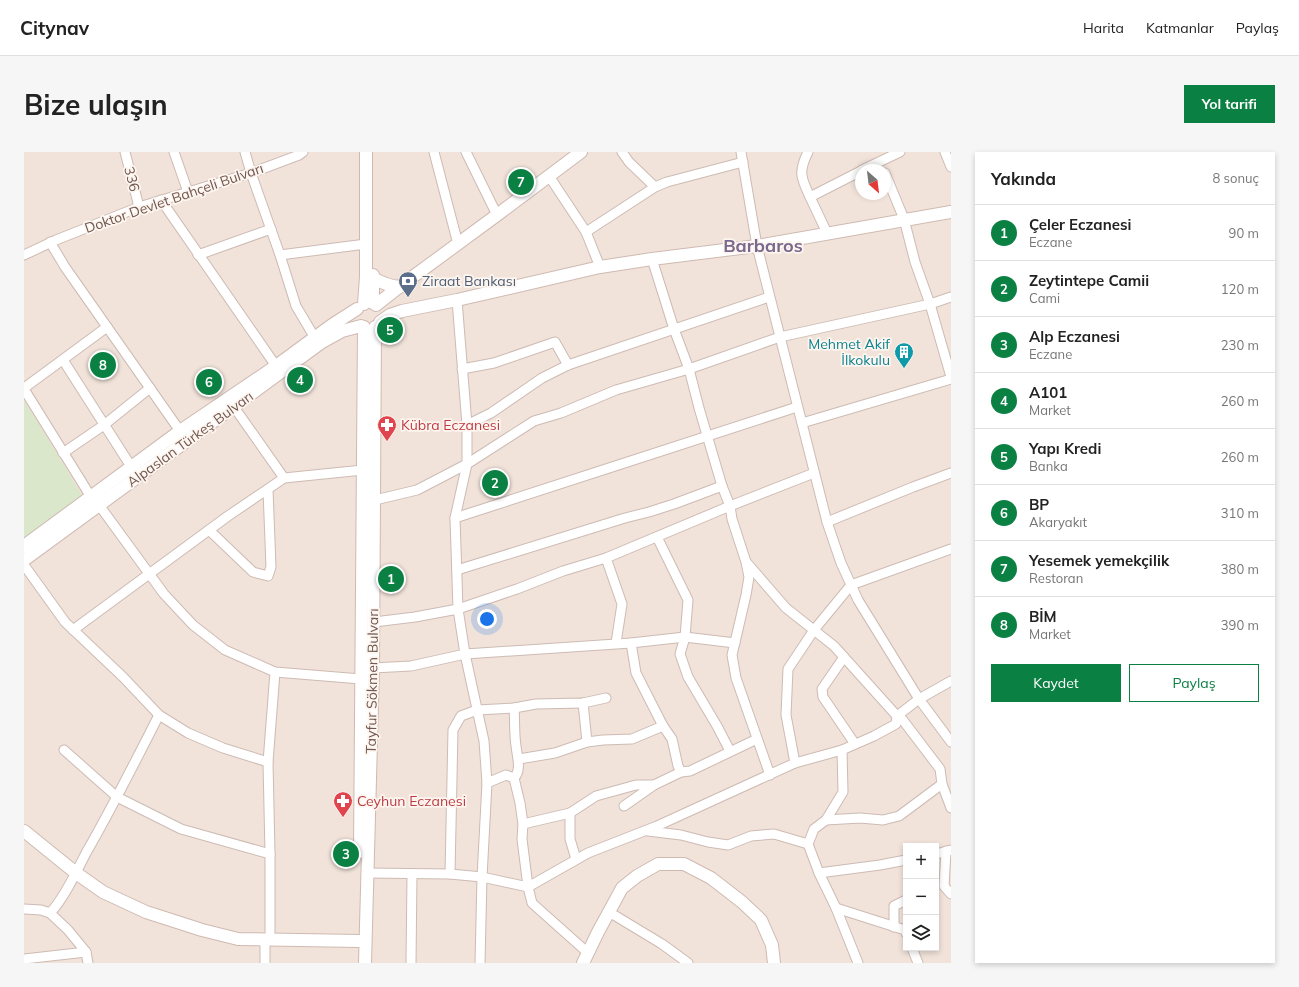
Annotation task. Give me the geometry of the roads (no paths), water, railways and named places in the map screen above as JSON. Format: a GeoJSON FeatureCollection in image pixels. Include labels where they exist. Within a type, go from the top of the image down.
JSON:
{"type":"FeatureCollection","features":[{"type":"Feature","properties":{"kind":"main road"},"geometry":{"type":"LineString","coordinates":[[366,152],[366,276],[368,305]]}},
{"type":"Feature","properties":{"kind":"main road"},"geometry":{"type":"LineString","coordinates":[[368,305],[381,313],[370,325],[356,320],[356,316],[368,305],[373,278],[372,152]]}},
{"type":"Feature","properties":{"kind":"main road","name":"Alpaslan Türkeş Bulvarı"},"geometry":{"type":"LineString","coordinates":[[24,560],[132,468],[180,431],[276,366],[332,325],[399,287],[581,152]]}},
{"type":"Feature","properties":{"kind":"main road","name":"Alpaslan Türkeş Bulvarı"},"geometry":{"type":"LineString","coordinates":[[24,546],[95,501],[234,407],[322,342],[342,331],[370,325],[402,311],[600,267],[757,246],[904,219],[951,212]]}},
{"type":"Feature","properties":{"kind":"main road"},"geometry":{"type":"LineString","coordinates":[[373,278],[382,283],[399,287]]}},
{"type":"Feature","properties":{"kind":"main road","name":"Tayfur Sökmen Bulvarı"},"geometry":{"type":"LineString","coordinates":[[358,963],[363,470],[370,325]]}},
{"type":"Feature","properties":{"kind":"main road","name":"Tayfur Sökmen Bulvarı"},"geometry":{"type":"LineString","coordinates":[[365,963],[374,622],[375,500],[370,325]]}},
{"type":"Feature","properties":{"kind":"main road"},"geometry":{"type":"LineString","coordinates":[[24,831],[76,873],[103,892],[146,912],[202,930],[238,938],[359,941]]}},
{"type":"Feature","properties":{"kind":"main road"},"geometry":{"type":"LineString","coordinates":[[585,958],[622,888],[637,876],[658,864],[684,864],[711,878],[742,902],[761,920],[772,945],[774,963]]}},
{"type":"Feature","properties":{"kind":"street","name":"336"},"geometry":{"type":"LineString","coordinates":[[125,152],[139,207]]}},
{"type":"Feature","properties":{"kind":"street"},"geometry":{"type":"LineString","coordinates":[[174,152],[188,192]]}},
{"type":"Feature","properties":{"kind":"street"},"geometry":{"type":"LineString","coordinates":[[245,152],[296,306],[315,338]]}},
{"type":"Feature","properties":{"kind":"street"},"geometry":{"type":"LineString","coordinates":[[434,152],[458,244]]}},
{"type":"Feature","properties":{"kind":"street"},"geometry":{"type":"LineString","coordinates":[[466,152],[497,215]]}},
{"type":"Feature","properties":{"kind":"street"},"geometry":{"type":"LineString","coordinates":[[622,152],[629,162],[655,188]]}},
{"type":"Feature","properties":{"kind":"street"},"geometry":{"type":"LineString","coordinates":[[741,152],[757,246],[769,297],[827,522],[841,563],[858,600],[919,699],[951,742]]}},
{"type":"Feature","properties":{"kind":"street"},"geometry":{"type":"LineString","coordinates":[[808,152],[801,169],[802,181],[827,233]]}},
{"type":"Feature","properties":{"kind":"street"},"geometry":{"type":"LineString","coordinates":[[887,164],[900,152]]}},
{"type":"Feature","properties":{"kind":"street"},"geometry":{"type":"LineString","coordinates":[[945,152],[951,167]]}},
{"type":"Feature","properties":{"kind":"street","name":"Doktor Devlet Bahçeli Bulvarı"},"geometry":{"type":"LineString","coordinates":[[24,255],[50,242],[139,207],[251,173],[300,153]]}},
{"type":"Feature","properties":{"kind":"street"},"geometry":{"type":"LineString","coordinates":[[586,232],[667,182],[743,162]]}},
{"type":"Feature","properties":{"kind":"street"},"geometry":{"type":"LineString","coordinates":[[810,197],[855,174]]}},
{"type":"Feature","properties":{"kind":"street"},"geometry":{"type":"LineString","coordinates":[[548,176],[586,232],[600,267]]}},
{"type":"Feature","properties":{"kind":"street"},"geometry":{"type":"LineString","coordinates":[[802,423],[951,378],[930,304],[915,262],[904,219],[891,187]]}},
{"type":"Feature","properties":{"kind":"street"},"geometry":{"type":"LineString","coordinates":[[161,200],[276,366]]}},
{"type":"Feature","properties":{"kind":"street"},"geometry":{"type":"LineString","coordinates":[[198,255],[270,228]]}},
{"type":"Feature","properties":{"kind":"street"},"geometry":{"type":"LineString","coordinates":[[50,242],[64,267],[180,431]]}},
{"type":"Feature","properties":{"kind":"street"},"geometry":{"type":"LineString","coordinates":[[280,255],[366,244]]}},
{"type":"Feature","properties":{"kind":"street"},"geometry":{"type":"LineString","coordinates":[[652,259],[689,369],[722,486],[730,506],[732,519],[746,562],[749,577],[736,643],[732,655],[736,678],[770,775]]}},
{"type":"Feature","properties":{"kind":"street"},"geometry":{"type":"LineString","coordinates":[[467,425],[491,413],[542,378],[568,365],[769,297]]}},
{"type":"Feature","properties":{"kind":"street"},"geometry":{"type":"LineString","coordinates":[[375,500],[416,490],[467,464],[534,421],[561,413],[616,390],[689,369],[780,337],[951,298]]}},
{"type":"Feature","properties":{"kind":"street"},"geometry":{"type":"LineString","coordinates":[[457,300],[467,425],[467,464],[454,518],[458,609],[465,654],[484,741],[487,783],[482,877],[480,963]]}},
{"type":"Feature","properties":{"kind":"street"},"geometry":{"type":"LineString","coordinates":[[107,327],[24,389],[63,453],[95,501],[164,594],[193,626],[225,650],[275,672],[361,679]]}},
{"type":"Feature","properties":{"kind":"street"},"geometry":{"type":"LineString","coordinates":[[462,369],[494,363],[555,342],[568,365]]}},
{"type":"Feature","properties":{"kind":"street"},"geometry":{"type":"LineString","coordinates":[[63,360],[132,468]]}},
{"type":"Feature","properties":{"kind":"street"},"geometry":{"type":"LineString","coordinates":[[63,453],[104,425],[150,388]]}},
{"type":"Feature","properties":{"kind":"street"},"geometry":{"type":"LineString","coordinates":[[234,407],[284,478]]}},
{"type":"Feature","properties":{"kind":"street"},"geometry":{"type":"LineString","coordinates":[[454,518],[797,407]]}},
{"type":"Feature","properties":{"kind":"street"},"geometry":{"type":"LineString","coordinates":[[73,630],[149,573],[284,478],[363,470]]}},
{"type":"Feature","properties":{"kind":"street"},"geometry":{"type":"LineString","coordinates":[[374,622],[415,617],[458,609],[517,589],[563,571],[606,558],[814,472]]}},
{"type":"Feature","properties":{"kind":"street"},"geometry":{"type":"LineString","coordinates":[[827,522],[951,473]]}},
{"type":"Feature","properties":{"kind":"street"},"geometry":{"type":"LineString","coordinates":[[457,570],[618,520],[650,512],[722,486]]}},
{"type":"Feature","properties":{"kind":"street"},"geometry":{"type":"LineString","coordinates":[[210,530],[253,572],[268,576],[272,567],[268,490]]}},
{"type":"Feature","properties":{"kind":"street"},"geometry":{"type":"LineString","coordinates":[[657,537],[688,600],[685,637],[680,654],[688,677],[730,751]]}},
{"type":"Feature","properties":{"kind":"street"},"geometry":{"type":"LineString","coordinates":[[794,762],[786,715],[788,669],[814,630],[851,585],[951,549]]}},
{"type":"Feature","properties":{"kind":"street"},"geometry":{"type":"LineString","coordinates":[[606,558],[622,604],[616,644]]}},
{"type":"Feature","properties":{"kind":"street"},"geometry":{"type":"LineString","coordinates":[[746,562],[786,608],[834,646],[902,720],[940,769],[942,784],[951,808]]}},
{"type":"Feature","properties":{"kind":"street"},"geometry":{"type":"LineString","coordinates":[[24,565],[65,622],[123,677],[159,715],[188,733],[223,748],[268,762]]}},
{"type":"Feature","properties":{"kind":"street"},"geometry":{"type":"LineString","coordinates":[[373,668],[411,666],[465,654],[631,643],[685,637],[736,643]]}},
{"type":"Feature","properties":{"kind":"street"},"geometry":{"type":"LineString","coordinates":[[631,643],[636,673],[663,726],[672,739],[678,766],[681,772]]}},
{"type":"Feature","properties":{"kind":"street"},"geometry":{"type":"LineString","coordinates":[[844,656],[822,689],[823,697],[855,744]]}},
{"type":"Feature","properties":{"kind":"street"},"geometry":{"type":"LineString","coordinates":[[265,963],[268,939],[270,854],[268,762],[275,672]]}},
{"type":"Feature","properties":{"kind":"street"},"geometry":{"type":"LineString","coordinates":[[367,873],[450,874],[482,877],[528,887],[588,853],[646,830],[770,775],[794,762],[842,750],[855,744],[896,724],[897,716],[919,699],[951,681]]}},
{"type":"Feature","properties":{"kind":"street"},"geometry":{"type":"LineString","coordinates":[[450,874],[453,730],[460,716],[477,710],[514,708],[536,704],[583,703],[606,698]]}},
{"type":"Feature","properties":{"kind":"street"},"geometry":{"type":"LineString","coordinates":[[583,703],[587,742]]}},
{"type":"Feature","properties":{"kind":"street"},"geometry":{"type":"LineString","coordinates":[[514,708],[516,746],[519,759],[517,775],[514,778],[520,803],[523,824],[522,839],[528,887],[532,903],[585,958]]}},
{"type":"Feature","properties":{"kind":"street"},"geometry":{"type":"LineString","coordinates":[[50,913],[55,908],[76,873],[159,715]]}},
{"type":"Feature","properties":{"kind":"street"},"geometry":{"type":"LineString","coordinates":[[519,759],[555,753],[587,742],[632,739],[663,726]]}},
{"type":"Feature","properties":{"kind":"street"},"geometry":{"type":"LineString","coordinates":[[624,806],[654,785],[681,772],[690,770],[757,738]]}},
{"type":"Feature","properties":{"kind":"street"},"geometry":{"type":"LineString","coordinates":[[64,750],[117,797],[181,829],[270,854]]}},
{"type":"Feature","properties":{"kind":"street"},"geometry":{"type":"LineString","coordinates":[[842,750],[843,792],[826,820],[814,829],[808,844],[858,963]]}},
{"type":"Feature","properties":{"kind":"street"},"geometry":{"type":"LineString","coordinates":[[487,783],[506,775],[514,778]]}},
{"type":"Feature","properties":{"kind":"street"},"geometry":{"type":"LineString","coordinates":[[826,820],[860,818],[883,820],[899,816],[942,784]]}},
{"type":"Feature","properties":{"kind":"street"},"geometry":{"type":"LineString","coordinates":[[523,824],[570,813],[596,796],[636,785],[654,785]]}},
{"type":"Feature","properties":{"kind":"street"},"geometry":{"type":"LineString","coordinates":[[570,813],[570,839],[576,859]]}},
{"type":"Feature","properties":{"kind":"street"},"geometry":{"type":"LineString","coordinates":[[646,830],[681,835],[708,842],[728,845],[751,836],[774,834],[808,844]]}},
{"type":"Feature","properties":{"kind":"street"},"geometry":{"type":"LineString","coordinates":[[939,853],[949,851],[940,886],[951,894]]}},
{"type":"Feature","properties":{"kind":"street"},"geometry":{"type":"LineString","coordinates":[[819,873],[903,861]]}},
{"type":"Feature","properties":{"kind":"street"},"geometry":{"type":"LineString","coordinates":[[411,963],[412,874]]}},
{"type":"Feature","properties":{"kind":"street"},"geometry":{"type":"LineString","coordinates":[[894,927],[894,906],[903,902]]}},
{"type":"Feature","properties":{"kind":"street"},"geometry":{"type":"LineString","coordinates":[[24,908],[42,910],[50,913],[68,930],[86,952],[88,963]]}},
{"type":"Feature","properties":{"kind":"street"},"geometry":{"type":"LineString","coordinates":[[836,908],[903,929]]}},
{"type":"Feature","properties":{"kind":"street"},"geometry":{"type":"LineString","coordinates":[[609,912],[662,944],[688,963]]}},
{"type":"Feature","properties":{"kind":"street"},"geometry":{"type":"LineString","coordinates":[[913,951],[918,963]]}},
{"type":"Feature","properties":{"kind":"street"},"geometry":{"type":"LineString","coordinates":[[24,959],[86,952]]}},
{"type":"Feature","properties":{"kind":"place","name":"Yesemek yemekçilik"},"geometry":{"type":"Point","coordinates":[521,182]}},
{"type":"Feature","properties":{"kind":"place","name":"Ziraat Bankası"},"geometry":{"type":"Point","coordinates":[408,298]}},
{"type":"Feature","properties":{"kind":"place","name":"Yapı Kredi"},"geometry":{"type":"Point","coordinates":[390,330]}},
{"type":"Feature","properties":{"kind":"place","name":"BİM"},"geometry":{"type":"Point","coordinates":[103,365]}},
{"type":"Feature","properties":{"kind":"place","name":"Mehmet Akif İlkokulu"},"geometry":{"type":"Point","coordinates":[904,369]}},
{"type":"Feature","properties":{"kind":"place","name":"A101"},"geometry":{"type":"Point","coordinates":[300,380]}},
{"type":"Feature","properties":{"kind":"place","name":"BP"},"geometry":{"type":"Point","coordinates":[209,382]}},
{"type":"Feature","properties":{"kind":"place","name":"Kübra Eczanesi"},"geometry":{"type":"Point","coordinates":[387,442]}},
{"type":"Feature","properties":{"kind":"place","name":"Zeytintepe Camii"},"geometry":{"type":"Point","coordinates":[495,483]}},
{"type":"Feature","properties":{"kind":"place","name":"Çeler Eczanesi"},"geometry":{"type":"Point","coordinates":[391,579]}},
{"type":"Feature","properties":{"kind":"place","name":"Ceyhun Eczanesi"},"geometry":{"type":"Point","coordinates":[343,818]}},
{"type":"Feature","properties":{"kind":"place","name":"Alp Eczanesi"},"geometry":{"type":"Point","coordinates":[346,854]}},
{"type":"Feature","properties":{"kind":"district","name":"Barbaros"},"geometry":{"type":"Point","coordinates":[763,245]}}]}
